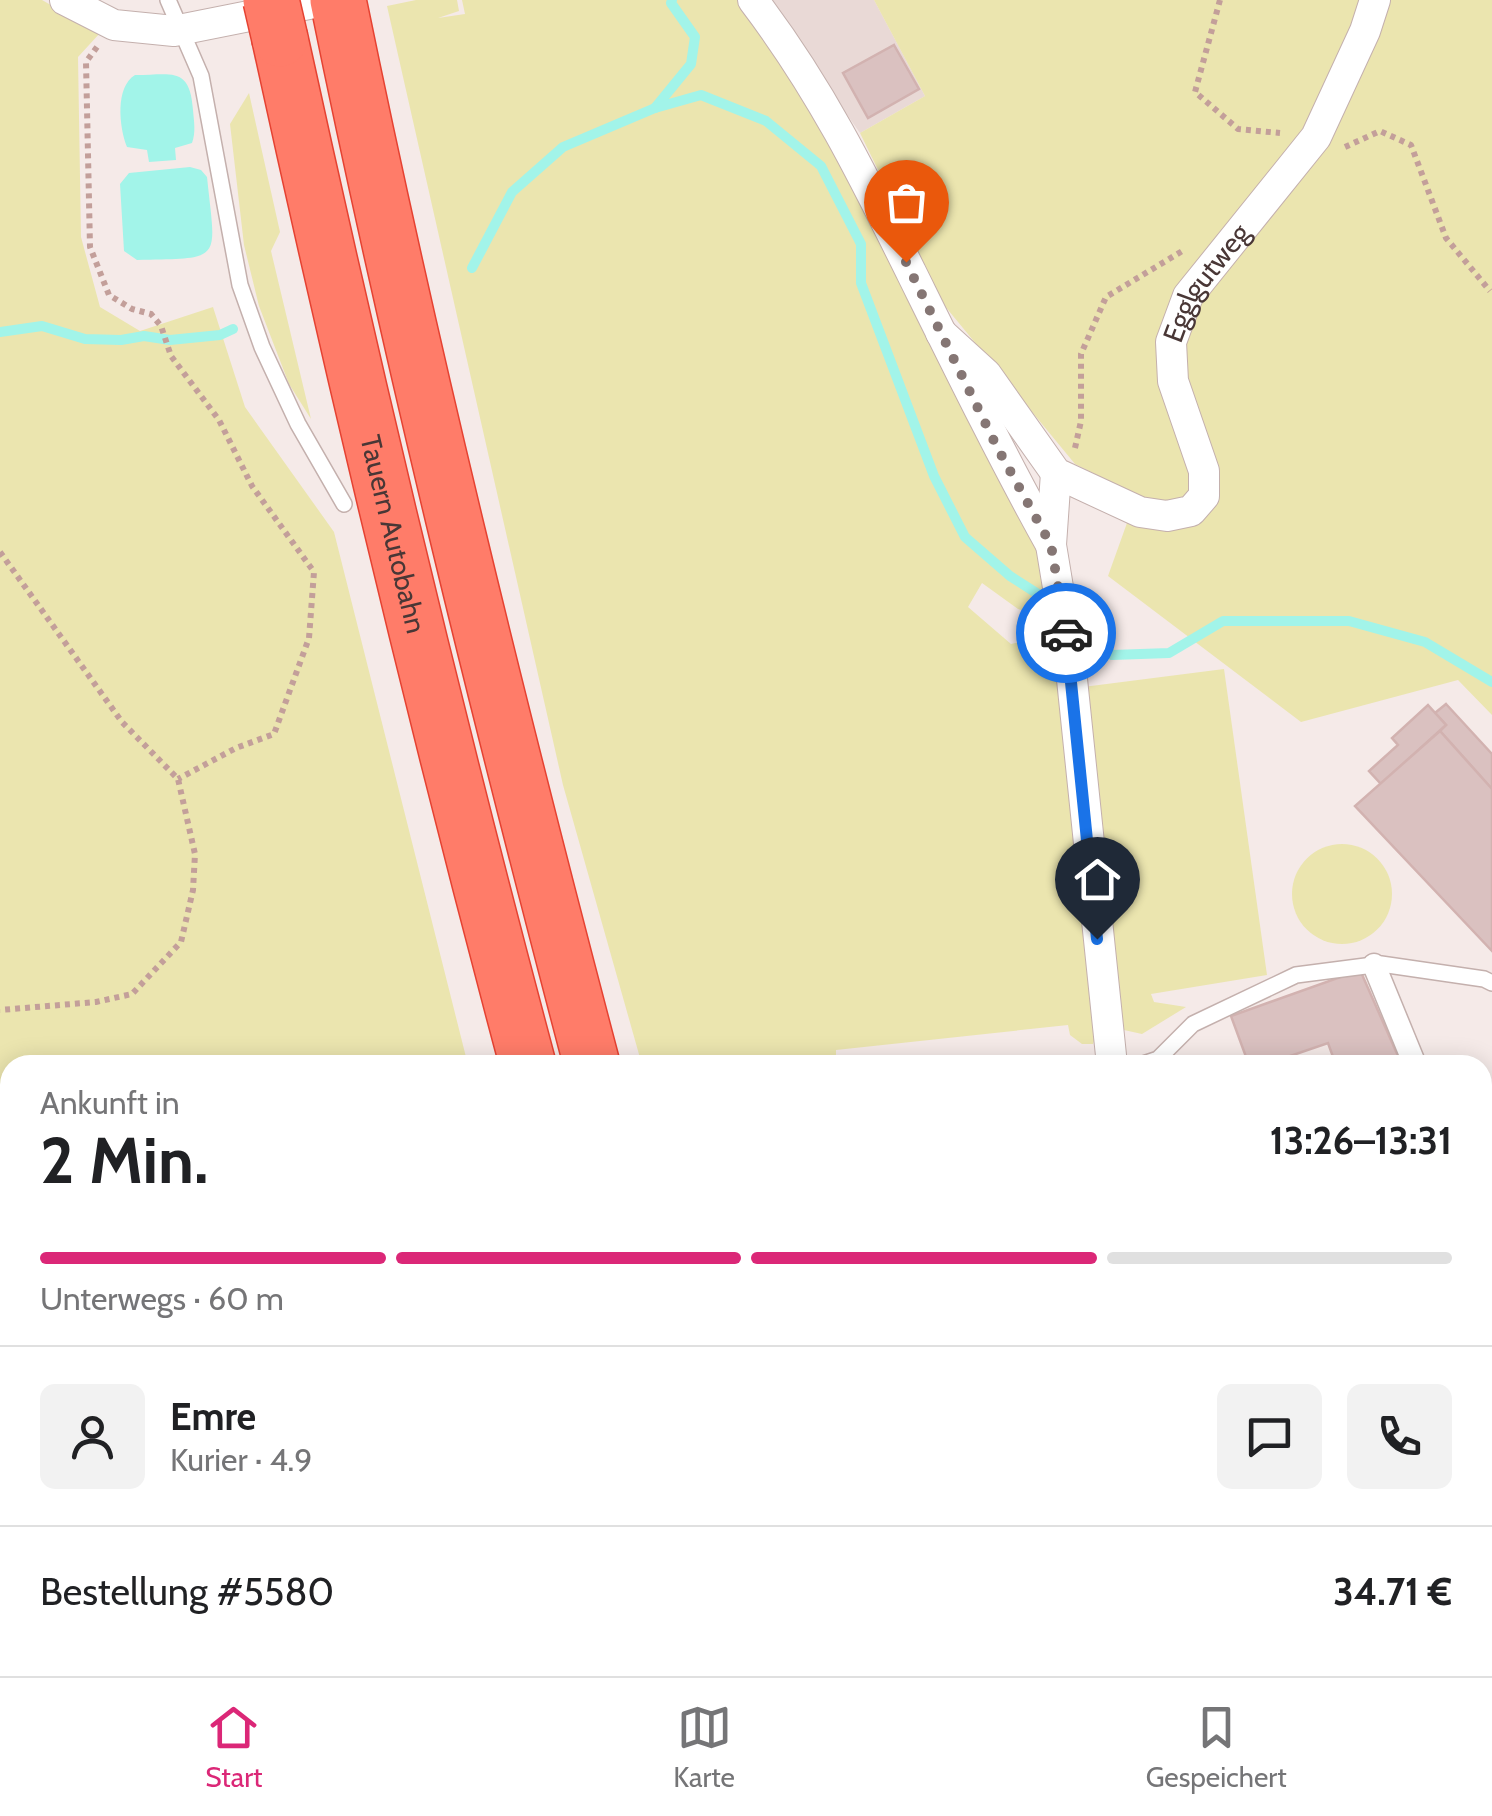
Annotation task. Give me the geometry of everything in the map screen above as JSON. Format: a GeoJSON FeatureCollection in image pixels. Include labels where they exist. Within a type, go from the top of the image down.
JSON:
{"type":"FeatureCollection","features":[{"type":"Feature","properties":{"kind":"highway"},"geometry":{"type":"LineString","coordinates":[[337,9],[512,759],[589,1055]]}},
{"type":"Feature","properties":{"kind":"highway","name":"Tauern Autobahn"},"geometry":{"type":"LineString","coordinates":[[275,20],[339,309],[453,784],[525,1055]]}},
{"type":"Feature","properties":{"kind":"street"},"geometry":{"type":"LineString","coordinates":[[65,0],[114,25],[180,30],[337,9]]}},
{"type":"Feature","properties":{"kind":"street"},"geometry":{"type":"LineString","coordinates":[[753,0],[836,122],[998,449],[1051,545]]}},
{"type":"Feature","properties":{"kind":"street","name":"Egglgutweg"},"geometry":{"type":"LineString","coordinates":[[941,332],[986,374],[1062,476],[1140,512],[1167,516],[1191,511],[1204,496],[1204,470],[1173,381],[1171,342],[1188,296],[1244,223],[1329,143],[1374,0]]}},
{"type":"Feature","properties":{"kind":"street"},"geometry":{"type":"LineString","coordinates":[[1062,476],[1051,545],[1070,660],[1111,1055]]}},
{"type":"Feature","properties":{"kind":"street"},"geometry":{"type":"LineString","coordinates":[[1374,965],[1411,1055]]}},
{"type":"Feature","properties":{"kind":"lane"},"geometry":{"type":"LineString","coordinates":[[168,0],[201,76],[240,285],[262,346],[298,424],[344,504]]}},
{"type":"Feature","properties":{"kind":"lane"},"geometry":{"type":"LineString","coordinates":[[1161,1055],[1193,1024],[1296,975],[1374,965],[1484,978],[1492,983]]}},
{"type":"Feature","properties":{"kind":"path"},"geometry":{"type":"LineString","coordinates":[[1220,0],[1195,92],[1238,129],[1329,143],[1380,132],[1412,146],[1446,238],[1490,291]]}},
{"type":"Feature","properties":{"kind":"path"},"geometry":{"type":"LineString","coordinates":[[114,25],[86,62],[90,248],[109,295],[132,309],[151,314],[161,326],[171,356],[219,420],[252,486],[314,572],[310,638],[274,734],[236,748],[178,778]]}},
{"type":"Feature","properties":{"kind":"path"},"geometry":{"type":"LineString","coordinates":[[1062,476],[1082,421],[1082,354],[1106,297],[1179,252],[1244,223]]}},
{"type":"Feature","properties":{"kind":"path"},"geometry":{"type":"LineString","coordinates":[[0,552],[122,722],[178,778],[195,854],[194,890],[181,942],[132,994],[96,1002],[0,1010]]}},
{"type":"Feature","properties":{"kind":"shaded area"},"geometry":{"type":"Polygon","coordinates":[[[0,0],[42,0],[100,33],[78,57],[81,237],[100,307],[140,331],[213,307],[245,407],[334,532],[465,1055],[0,1055],[0,0]]]}},
{"type":"Feature","properties":{"kind":"shaded area"},"geometry":{"type":"Polygon","coordinates":[[[416,0],[457,0],[459,11],[438,18],[465,14],[462,0],[743,0],[796,70],[1047,566],[1053,619],[1018,609],[982,583],[968,607],[1011,644],[1041,638],[1056,650],[1097,1032],[1093,1044],[1082,1044],[1070,1035],[1068,1025],[836,1050],[836,1055],[639,1055],[563,785],[387,6],[416,0]]]}},
{"type":"Feature","properties":{"kind":"shaded area"},"geometry":{"type":"Polygon","coordinates":[[[766,0],[874,0],[925,96],[860,133],[766,0]]]}},
{"type":"Feature","properties":{"kind":"shaded area"},"geometry":{"type":"Polygon","coordinates":[[[874,0],[1492,0],[1492,715],[1458,680],[1301,722],[1108,576],[1137,495],[1075,464],[944,305],[860,133],[925,96],[874,0]]]}},
{"type":"Feature","properties":{"kind":"shaded area"},"geometry":{"type":"Polygon","coordinates":[[[249,93],[280,232],[271,251],[311,419],[289,384],[259,306],[244,245],[230,124],[249,93]]]}},
{"type":"Feature","properties":{"kind":"shaded area"},"geometry":{"type":"Polygon","coordinates":[[[1224,669],[1267,975],[1151,994],[1154,1002],[1186,1007],[1142,1034],[1124,1030],[1118,1014],[1083,687],[1224,669]]]}},
{"type":"Feature","properties":{"kind":"shaded area"},"geometry":{"type":"Polygon","coordinates":[[[1342,844],[1370,852],[1384,866],[1392,894],[1384,922],[1370,936],[1342,944],[1314,936],[1300,922],[1292,894],[1300,866],[1314,852],[1342,844]]]}},
{"type":"Feature","properties":{"kind":"water"},"geometry":{"type":"Polygon","coordinates":[[[169,74],[188,86],[194,135],[192,143],[175,148],[176,160],[149,162],[147,150],[127,147],[122,129],[122,98],[124,88],[135,75],[169,74]]]}},
{"type":"Feature","properties":{"kind":"water"},"geometry":{"type":"Polygon","coordinates":[[[190,167],[207,177],[212,226],[208,250],[186,258],[137,260],[124,251],[120,184],[129,173],[190,167]]]}},
{"type":"Feature","properties":{"kind":"building"},"geometry":{"type":"Polygon","coordinates":[[[894,45],[919,89],[868,118],[843,73],[894,45]]]}},
{"type":"Feature","properties":{"kind":"building"},"geometry":{"type":"Polygon","coordinates":[[[1446,704],[1492,754],[1492,789],[1440,731],[1446,725],[1435,713],[1446,704]]]}},
{"type":"Feature","properties":{"kind":"building"},"geometry":{"type":"Polygon","coordinates":[[[1428,705],[1446,725],[1381,784],[1369,771],[1398,745],[1392,738],[1428,705]]]}},
{"type":"Feature","properties":{"kind":"building"},"geometry":{"type":"Polygon","coordinates":[[[1440,731],[1492,789],[1492,951],[1355,806],[1440,731]]]}},
{"type":"Feature","properties":{"kind":"building"},"geometry":{"type":"Polygon","coordinates":[[[1360,970],[1398,1055],[1332,1055],[1328,1043],[1293,1055],[1245,1055],[1231,1016],[1360,970]]]}},
{"type":"Feature","properties":{"kind":"waterway"},"geometry":{"type":"LineString","coordinates":[[655,108],[691,64],[695,37],[672,0]]}},
{"type":"Feature","properties":{"kind":"waterway"},"geometry":{"type":"LineString","coordinates":[[472,268],[512,192],[563,147],[655,108],[701,95],[766,121],[821,166],[861,244],[861,283],[934,476],[965,537],[1010,576],[1038,594]]}},
{"type":"Feature","properties":{"kind":"waterway"},"geometry":{"type":"LineString","coordinates":[[0,332],[42,326],[85,339],[144,336],[170,340],[220,335],[233,329]]}},
{"type":"Feature","properties":{"kind":"waterway"},"geometry":{"type":"LineString","coordinates":[[1087,629],[1112,655],[1169,653],[1223,621],[1349,621],[1425,642],[1492,682]]}},
{"type":"Feature","properties":{"kind":"way so far"},"geometry":{"type":"LineString","coordinates":[[906,262],[998,449],[1051,545],[1066,633]]}},
{"type":"Feature","properties":{"kind":"route"},"geometry":{"type":"LineString","coordinates":[[1066,633],[1097,939]]}}]}
